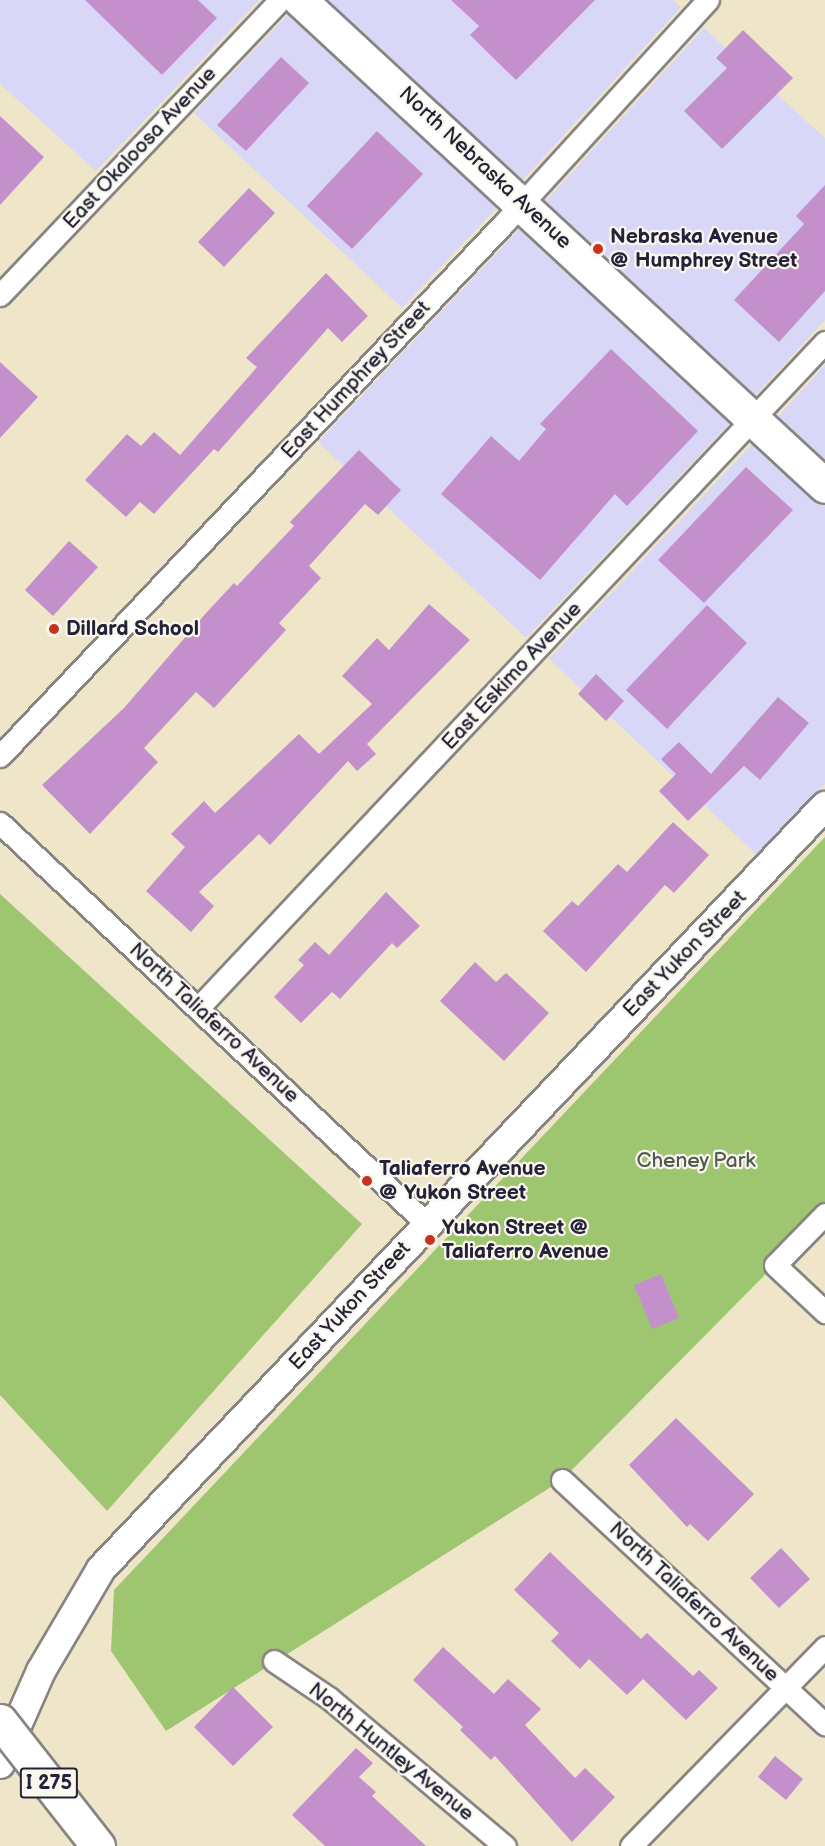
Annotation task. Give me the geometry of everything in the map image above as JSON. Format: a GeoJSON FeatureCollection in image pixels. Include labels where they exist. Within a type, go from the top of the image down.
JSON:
{"type":"FeatureCollection","features":[{"type":"Feature","properties":{"kind":"main road","name":"North Nebraska Avenue"},"geometry":{"type":"LineString","coordinates":[[300,0],[523,203],[825,486]]}},
{"type":"Feature","properties":{"kind":"main road","name":"I 275"},"geometry":{"type":"LineString","coordinates":[[0,1720],[98,1846]]}},
{"type":"Feature","properties":{"kind":"street","name":"East Okaloosa Avenue"},"geometry":{"type":"LineString","coordinates":[[0,295],[280,0]]}},
{"type":"Feature","properties":{"kind":"street","name":"East Humphrey Street"},"geometry":{"type":"LineString","coordinates":[[0,756],[523,203],[708,0]]}},
{"type":"Feature","properties":{"kind":"street","name":"East Eskimo Avenue"},"geometry":{"type":"LineString","coordinates":[[198,1008],[825,342]]}},
{"type":"Feature","properties":{"kind":"street","name":"East Yukon Street"},"geometry":{"type":"LineString","coordinates":[[0,1764],[41,1671],[101,1569],[825,806]]}},
{"type":"Feature","properties":{"kind":"street","name":"North Taliaferro Avenue"},"geometry":{"type":"LineString","coordinates":[[0,823],[427,1224]]}},
{"type":"Feature","properties":{"kind":"street"},"geometry":{"type":"LineString","coordinates":[[825,1214],[775,1265],[825,1312]]}},
{"type":"Feature","properties":{"kind":"street","name":"North Taliaferro Avenue"},"geometry":{"type":"LineString","coordinates":[[562,1480],[825,1724]]}},
{"type":"Feature","properties":{"kind":"street"},"geometry":{"type":"LineString","coordinates":[[631,1846],[825,1647]]}},
{"type":"Feature","properties":{"kind":"street","name":"North Huntley Avenue"},"geometry":{"type":"LineString","coordinates":[[274,1661],[329,1698],[505,1846]]}},
{"type":"Feature","properties":{"kind":"shaded area"},"geometry":{"type":"Polygon","coordinates":[[[0,0],[259,0],[96,171],[0,84],[0,0]]]}},
{"type":"Feature","properties":{"kind":"shaded area"},"geometry":{"type":"Polygon","coordinates":[[[321,0],[673,0],[681,7],[521,182],[321,0]]]}},
{"type":"Feature","properties":{"kind":"shaded area"},"geometry":{"type":"Polygon","coordinates":[[[292,10],[502,202],[402,308],[194,113],[292,10]]]}},
{"type":"Feature","properties":{"kind":"shaded area"},"geometry":{"type":"Polygon","coordinates":[[[704,28],[825,138],[825,320],[752,399],[544,203],[704,28]]]}},
{"type":"Feature","properties":{"kind":"shaded area"},"geometry":{"type":"Polygon","coordinates":[[[525,223],[734,419],[526,638],[318,442],[525,223]]]}},
{"type":"Feature","properties":{"kind":"shaded area"},"geometry":{"type":"Polygon","coordinates":[[[825,365],[825,468],[775,420],[825,365]]]}},
{"type":"Feature","properties":{"kind":"shaded area"},"geometry":{"type":"Polygon","coordinates":[[[756,440],[825,505],[825,784],[757,855],[549,659],[756,440]]]}},
{"type":"Feature","properties":{"kind":"green space","name":"Cheney Park"},"geometry":{"type":"Polygon","coordinates":[[[825,837],[825,1214],[562,1480],[166,1731],[111,1651],[114,1590],[825,837]]]}},
{"type":"Feature","properties":{"kind":"green space"},"geometry":{"type":"Polygon","coordinates":[[[0,894],[362,1224],[107,1511],[0,1395],[0,894]]]}},
{"type":"Feature","properties":{"kind":"building"},"geometry":{"type":"Polygon","coordinates":[[[85,0],[198,0],[217,18],[162,75],[85,0]]]}},
{"type":"Feature","properties":{"kind":"building"},"geometry":{"type":"Polygon","coordinates":[[[451,0],[595,0],[516,80],[470,35],[479,26],[451,0]]]}},
{"type":"Feature","properties":{"kind":"building"},"geometry":{"type":"Polygon","coordinates":[[[743,30],[793,78],[722,149],[684,111],[727,68],[716,58],[743,30]]]}},
{"type":"Feature","properties":{"kind":"building"},"geometry":{"type":"Polygon","coordinates":[[[281,57],[309,83],[246,151],[217,125],[281,57]]]}},
{"type":"Feature","properties":{"kind":"building"},"geometry":{"type":"Polygon","coordinates":[[[0,116],[44,157],[0,205],[0,116]]]}},
{"type":"Feature","properties":{"kind":"building"},"geometry":{"type":"Polygon","coordinates":[[[377,131],[423,174],[352,249],[307,206],[377,131]]]}},
{"type":"Feature","properties":{"kind":"building"},"geometry":{"type":"Polygon","coordinates":[[[825,185],[825,291],[779,342],[734,300],[804,224],[796,216],[825,185]]]}},
{"type":"Feature","properties":{"kind":"building"},"geometry":{"type":"Polygon","coordinates":[[[249,188],[275,213],[224,267],[198,242],[249,188]]]}},
{"type":"Feature","properties":{"kind":"building"},"geometry":{"type":"Polygon","coordinates":[[[326,273],[368,316],[342,342],[328,328],[218,452],[214,449],[154,514],[140,502],[126,517],[85,480],[127,434],[141,446],[154,432],[180,455],[257,367],[246,358],[326,273]]]}},
{"type":"Feature","properties":{"kind":"building"},"geometry":{"type":"Polygon","coordinates":[[[611,349],[698,431],[627,506],[615,494],[540,580],[441,494],[491,436],[519,461],[546,429],[540,424],[611,349]]]}},
{"type":"Feature","properties":{"kind":"building"},"geometry":{"type":"Polygon","coordinates":[[[0,362],[38,397],[0,438],[0,362]]]}},
{"type":"Feature","properties":{"kind":"building"},"geometry":{"type":"Polygon","coordinates":[[[359,450],[401,490],[378,515],[365,504],[309,566],[321,578],[279,623],[286,630],[214,708],[196,692],[144,748],[158,762],[90,834],[42,785],[124,708],[207,612],[234,583],[237,586],[294,526],[290,522],[359,450]]]}},
{"type":"Feature","properties":{"kind":"building"},"geometry":{"type":"Polygon","coordinates":[[[746,467],[793,510],[704,603],[658,560],[746,467]]]}},
{"type":"Feature","properties":{"kind":"building"},"geometry":{"type":"Polygon","coordinates":[[[69,541],[98,567],[53,616],[25,590],[69,541]]]}},
{"type":"Feature","properties":{"kind":"building"},"geometry":{"type":"Polygon","coordinates":[[[429,604],[470,640],[367,744],[376,754],[357,771],[348,761],[270,845],[259,834],[199,892],[214,906],[191,932],[146,891],[185,847],[171,834],[204,801],[215,813],[299,734],[319,754],[372,704],[342,676],[377,638],[389,650],[429,604]]]}},
{"type":"Feature","properties":{"kind":"building"},"geometry":{"type":"Polygon","coordinates":[[[707,605],[747,643],[667,729],[626,690],[707,605]]]}},
{"type":"Feature","properties":{"kind":"building"},"geometry":{"type":"Polygon","coordinates":[[[596,674],[624,701],[606,721],[578,694],[596,674]]]}},
{"type":"Feature","properties":{"kind":"building"},"geometry":{"type":"Polygon","coordinates":[[[778,697],[809,723],[760,780],[744,766],[688,821],[659,791],[676,774],[661,759],[679,742],[711,774],[778,697]]]}},
{"type":"Feature","properties":{"kind":"building"},"geometry":{"type":"Polygon","coordinates":[[[673,822],[709,855],[674,893],[665,885],[586,972],[543,931],[572,901],[578,906],[618,864],[627,872],[673,822]]]}},
{"type":"Feature","properties":{"kind":"building"},"geometry":{"type":"Polygon","coordinates":[[[386,892],[420,926],[397,948],[392,943],[340,999],[332,992],[301,1023],[274,997],[304,965],[298,960],[315,942],[329,955],[386,892]]]}},
{"type":"Feature","properties":{"kind":"building"},"geometry":{"type":"Polygon","coordinates":[[[475,962],[496,982],[506,973],[549,1013],[504,1061],[440,1001],[475,962]]]}},
{"type":"Feature","properties":{"kind":"building"},"geometry":{"type":"Polygon","coordinates":[[[661,1274],[679,1318],[652,1329],[634,1285],[661,1274]]]}},
{"type":"Feature","properties":{"kind":"building"},"geometry":{"type":"Polygon","coordinates":[[[676,1418],[754,1494],[708,1541],[690,1524],[687,1527],[629,1465],[676,1418]]]}},
{"type":"Feature","properties":{"kind":"building"},"geometry":{"type":"Polygon","coordinates":[[[781,1548],[810,1579],[779,1608],[750,1578],[781,1548]]]}},
{"type":"Feature","properties":{"kind":"building"},"geometry":{"type":"Polygon","coordinates":[[[550,1552],[641,1639],[647,1633],[693,1676],[699,1670],[718,1688],[686,1720],[643,1679],[627,1695],[589,1659],[580,1669],[551,1641],[559,1633],[514,1590],[550,1552]]]}},
{"type":"Feature","properties":{"kind":"building"},"geometry":{"type":"Polygon","coordinates":[[[443,1647],[494,1694],[508,1679],[541,1709],[525,1725],[575,1778],[585,1768],[615,1797],[572,1842],[495,1756],[491,1760],[460,1730],[463,1727],[413,1680],[443,1647]]]}},
{"type":"Feature","properties":{"kind":"building"},"geometry":{"type":"Polygon","coordinates":[[[233,1687],[273,1727],[233,1766],[194,1727],[233,1687]]]}},
{"type":"Feature","properties":{"kind":"building"},"geometry":{"type":"Polygon","coordinates":[[[356,1748],[373,1763],[359,1777],[376,1792],[372,1796],[426,1846],[325,1846],[292,1815],[356,1748]]]}},
{"type":"Feature","properties":{"kind":"building"},"geometry":{"type":"Polygon","coordinates":[[[775,1756],[803,1779],[786,1800],[758,1777],[775,1756]]]}},
{"type":"Feature","properties":{"kind":"place","name":"Nebraska Avenue @ Humphrey Street"},"geometry":{"type":"Point","coordinates":[598,249]}},
{"type":"Feature","properties":{"kind":"place","name":"Dillard School"},"geometry":{"type":"Point","coordinates":[54,629]}},
{"type":"Feature","properties":{"kind":"place","name":"Taliaferro Avenue @ Yukon Street"},"geometry":{"type":"Point","coordinates":[367,1181]}},
{"type":"Feature","properties":{"kind":"place","name":"Yukon Street @ Taliaferro Avenue"},"geometry":{"type":"Point","coordinates":[430,1240]}}]}
